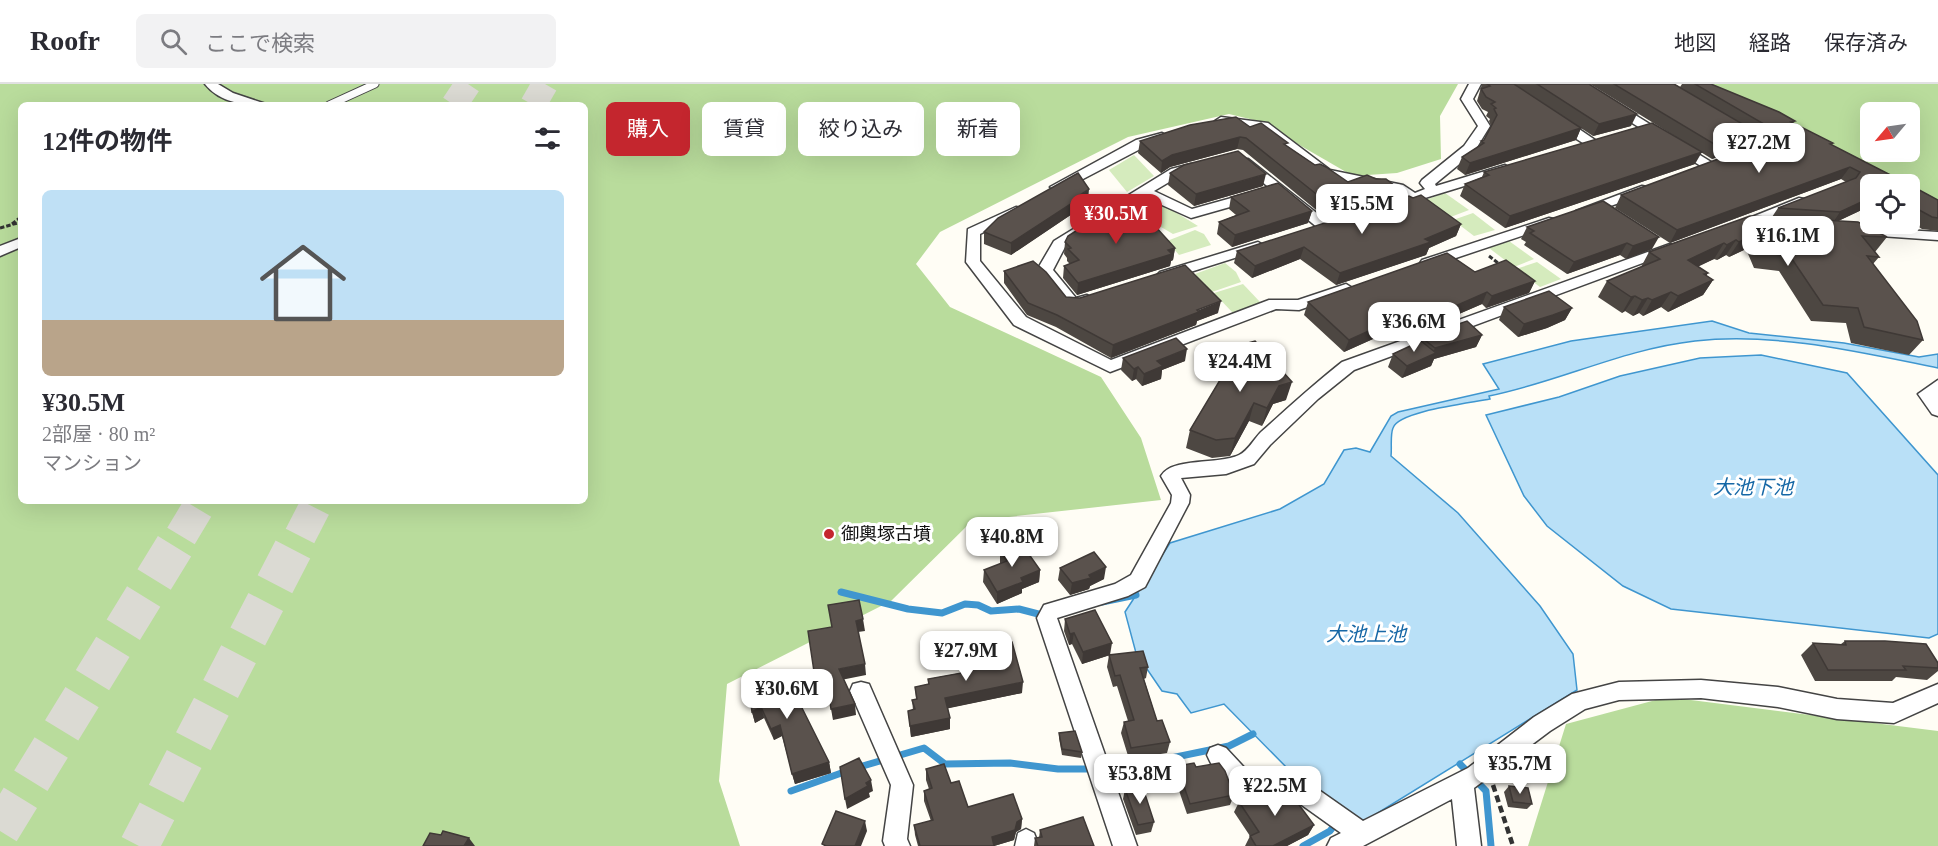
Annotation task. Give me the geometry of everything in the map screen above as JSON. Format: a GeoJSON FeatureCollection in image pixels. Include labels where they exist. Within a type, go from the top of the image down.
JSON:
{"type":"FeatureCollection","features":[{"type":"Feature","properties":{"kind":"street"},"geometry":{"type":"LineString","coordinates":[[211,84],[229,101]]}},
{"type":"Feature","properties":{"kind":"street"},"geometry":{"type":"LineString","coordinates":[[1433,191],[1427,183],[1469,149],[1484,126],[1467,99],[1475,84]]}},
{"type":"Feature","properties":{"kind":"street"},"geometry":{"type":"LineString","coordinates":[[1576,84],[1708,166]]}},
{"type":"Feature","properties":{"kind":"street"},"geometry":{"type":"LineString","coordinates":[[1551,117],[1597,141],[1569,149]]}},
{"type":"Feature","properties":{"kind":"street"},"geometry":{"type":"LineString","coordinates":[[1716,118],[1767,146],[1738,156]]}},
{"type":"Feature","properties":{"kind":"street"},"geometry":{"type":"LineString","coordinates":[[1210,124],[1222,121],[1263,126],[1326,173],[1398,188],[1412,197]]}},
{"type":"Feature","properties":{"kind":"street"},"geometry":{"type":"LineString","coordinates":[[1625,134],[1648,128]]}},
{"type":"Feature","properties":{"kind":"street"},"geometry":{"type":"LineString","coordinates":[[1044,194],[1141,143],[1176,134]]}},
{"type":"Feature","properties":{"kind":"street"},"geometry":{"type":"LineString","coordinates":[[1238,155],[1323,225]]}},
{"type":"Feature","properties":{"kind":"street"},"geometry":{"type":"LineString","coordinates":[[1390,204],[1524,163]]}},
{"type":"Feature","properties":{"kind":"street"},"geometry":{"type":"LineString","coordinates":[[1107,294],[1073,304],[1045,270],[1059,244],[1176,172],[1207,164]]}},
{"type":"Feature","properties":{"kind":"street"},"geometry":{"type":"LineString","coordinates":[[1410,268],[1654,186]]}},
{"type":"Feature","properties":{"kind":"street"},"geometry":{"type":"LineString","coordinates":[[1144,192],[1191,214],[1278,188]]}},
{"type":"Feature","properties":{"kind":"street"},"geometry":{"type":"LineString","coordinates":[[1774,227],[1734,227],[1811,197]]}},
{"type":"Feature","properties":{"kind":"street"},"geometry":{"type":"LineString","coordinates":[[1026,205],[973,232],[973,262],[1020,321],[1110,366],[1275,304],[1299,305],[1366,283]]}},
{"type":"Feature","properties":{"kind":"street"},"geometry":{"type":"LineString","coordinates":[[1599,206],[1618,218]]}},
{"type":"Feature","properties":{"kind":"street"},"geometry":{"type":"LineString","coordinates":[[1844,231],[1938,236]]}},
{"type":"Feature","properties":{"kind":"street"},"geometry":{"type":"LineString","coordinates":[[1647,237],[1666,249]]}},
{"type":"Feature","properties":{"kind":"street"},"geometry":{"type":"LineString","coordinates":[[1152,279],[1278,240]]}},
{"type":"Feature","properties":{"kind":"street"},"geometry":{"type":"LineString","coordinates":[[1125,846],[1047,618],[1051,611],[1121,590],[1138,581],[1180,503],[1181,495],[1170,476],[1174,472],[1226,467],[1248,459],[1264,440],[1311,395],[1348,366],[1687,242]]}},
{"type":"Feature","properties":{"kind":"street"},"geometry":{"type":"LineString","coordinates":[[0,251],[18,243]]}},
{"type":"Feature","properties":{"kind":"street"},"geometry":{"type":"LineString","coordinates":[[1938,386],[1926,394],[1938,410]]}},
{"type":"Feature","properties":{"kind":"street"},"geometry":{"type":"LineString","coordinates":[[1339,846],[1462,782],[1486,767],[1542,724],[1580,701],[1619,691],[1701,689],[1778,697],[1837,709],[1894,713],[1938,693]]}},
{"type":"Feature","properties":{"kind":"street"},"geometry":{"type":"LineString","coordinates":[[861,691],[902,785],[895,841],[898,846]]}},
{"type":"Feature","properties":{"kind":"street"},"geometry":{"type":"LineString","coordinates":[[1218,755],[1240,784],[1263,790],[1288,782],[1362,834]]}},
{"type":"Feature","properties":{"kind":"street"},"geometry":{"type":"LineString","coordinates":[[1462,782],[1469,846]]}},
{"type":"Feature","properties":{"kind":"lane"},"geometry":{"type":"LineString","coordinates":[[335,102],[375,84]]}},
{"type":"Feature","properties":{"kind":"path"},"geometry":{"type":"LineString","coordinates":[[11,225],[18,219]]}},
{"type":"Feature","properties":{"kind":"path"},"geometry":{"type":"LineString","coordinates":[[0,228],[18,223]]}},
{"type":"Feature","properties":{"kind":"path"},"geometry":{"type":"LineString","coordinates":[[1486,767],[1514,846]]}},
{"type":"Feature","properties":{"kind":"green space"},"geometry":{"type":"Polygon","coordinates":[[[0,84],[1458,84],[1440,116],[1441,159],[1397,173],[1353,176],[1258,121],[1229,114],[1128,137],[940,232],[916,264],[950,307],[1101,377],[1141,438],[1161,500],[972,521],[891,601],[727,684],[719,781],[740,846],[0,846],[0,84]]]}},
{"type":"Feature","properties":{"kind":"green space"},"geometry":{"type":"Polygon","coordinates":[[[1693,84],[1938,84],[1938,204],[1920,196],[1920,174],[1879,174],[1802,128],[1693,84]]]}},
{"type":"Feature","properties":{"kind":"green space"},"geometry":{"type":"Polygon","coordinates":[[[1134,155],[1154,176],[1127,192],[1109,170],[1134,155]]]}},
{"type":"Feature","properties":{"kind":"green space"},"geometry":{"type":"Polygon","coordinates":[[[1445,193],[1469,210],[1448,218],[1425,200],[1445,193]]]}},
{"type":"Feature","properties":{"kind":"green space"},"geometry":{"type":"Polygon","coordinates":[[[1144,198],[1154,199],[1198,226],[1173,234],[1161,227],[1156,229],[1137,203],[1144,198]]]}},
{"type":"Feature","properties":{"kind":"green space"},"geometry":{"type":"Polygon","coordinates":[[[1473,213],[1495,230],[1474,236],[1453,220],[1473,213]]]}},
{"type":"Feature","properties":{"kind":"green space"},"geometry":{"type":"Polygon","coordinates":[[[1195,230],[1204,234],[1211,245],[1179,255],[1167,241],[1195,230]]]}},
{"type":"Feature","properties":{"kind":"green space"},"geometry":{"type":"Polygon","coordinates":[[[1509,241],[1534,259],[1514,267],[1489,248],[1509,241]]]}},
{"type":"Feature","properties":{"kind":"green space"},"geometry":{"type":"Polygon","coordinates":[[[1537,262],[1561,279],[1540,287],[1516,269],[1537,262]]]}},
{"type":"Feature","properties":{"kind":"green space"},"geometry":{"type":"Polygon","coordinates":[[[1225,263],[1236,272],[1241,282],[1212,292],[1195,274],[1225,263]]]}},
{"type":"Feature","properties":{"kind":"green space"},"geometry":{"type":"Polygon","coordinates":[[[1243,284],[1261,303],[1233,313],[1214,293],[1243,284]]]}},
{"type":"Feature","properties":{"kind":"green space"},"geometry":{"type":"Polygon","coordinates":[[[1667,697],[1938,731],[1938,846],[1528,846],[1566,724],[1667,697]]]}},
{"type":"Feature","properties":{"kind":"water","name":"大池上池"},"geometry":{"type":"Polygon","coordinates":[[[1712,321],[1749,333],[1844,343],[1919,357],[1938,354],[1938,368],[1847,350],[1786,341],[1725,339],[1695,341],[1642,351],[1541,383],[1489,396],[1490,399],[1421,412],[1398,422],[1392,431],[1391,456],[1458,513],[1540,606],[1573,654],[1577,690],[1360,824],[1291,772],[1224,704],[1191,713],[1177,694],[1162,691],[1136,653],[1125,612],[1170,543],[1280,509],[1324,484],[1344,450],[1356,448],[1370,452],[1391,416],[1398,412],[1499,389],[1483,364],[1571,341],[1712,321]]]}},
{"type":"Feature","properties":{"kind":"water","name":"大池下池"},"geometry":{"type":"Polygon","coordinates":[[[1761,355],[1847,373],[1938,475],[1938,634],[1929,638],[1671,609],[1623,586],[1547,526],[1524,496],[1486,415],[1559,397],[1620,376],[1700,358],[1761,355]]]}},
{"type":"Feature","properties":{"kind":"building"},"geometry":{"type":"Polygon","coordinates":[[[1487,84],[1514,84],[1581,128],[1470,163],[1462,157],[1484,143],[1481,141],[1484,140],[1497,115],[1494,109],[1496,108],[1491,104],[1495,102],[1486,97],[1481,89],[1490,86],[1487,84]]]}},
{"type":"Feature","properties":{"kind":"building"},"geometry":{"type":"Polygon","coordinates":[[[1537,84],[1589,84],[1637,114],[1599,124],[1537,84]]]}},
{"type":"Feature","properties":{"kind":"building"},"geometry":{"type":"Polygon","coordinates":[[[1614,84],[1674,84],[1758,133],[1719,147],[1614,84]]]}},
{"type":"Feature","properties":{"kind":"building"},"geometry":{"type":"Polygon","coordinates":[[[1695,84],[1711,84],[1779,112],[1795,121],[1791,122],[1860,159],[1860,162],[1865,162],[1888,174],[1860,174],[1860,203],[1840,212],[1778,208],[1856,178],[1860,172],[1850,167],[1677,230],[1621,195],[1783,135],[1695,84]]]}},
{"type":"Feature","properties":{"kind":"building"},"geometry":{"type":"Polygon","coordinates":[[[1236,117],[1250,127],[1261,123],[1288,143],[1284,144],[1315,165],[1320,164],[1326,167],[1348,182],[1367,175],[1376,179],[1386,179],[1395,186],[1330,205],[1246,138],[1240,137],[1172,155],[1162,161],[1140,141],[1190,125],[1236,117]]]}},
{"type":"Feature","properties":{"kind":"building"},"geometry":{"type":"Polygon","coordinates":[[[1652,123],[1702,152],[1510,216],[1465,184],[1489,175],[1484,172],[1652,123]]]}},
{"type":"Feature","properties":{"kind":"building"},"geometry":{"type":"Polygon","coordinates":[[[1238,151],[1266,174],[1196,194],[1170,173],[1184,165],[1238,151]]]}},
{"type":"Feature","properties":{"kind":"building"},"geometry":{"type":"Polygon","coordinates":[[[1078,173],[1089,189],[1077,197],[1080,198],[1011,243],[984,232],[998,218],[1078,173]]]}},
{"type":"Feature","properties":{"kind":"building"},"geometry":{"type":"Polygon","coordinates":[[[1278,183],[1312,211],[1235,235],[1219,222],[1249,211],[1231,197],[1278,183]]]}},
{"type":"Feature","properties":{"kind":"building"},"geometry":{"type":"Polygon","coordinates":[[[1920,190],[1938,200],[1938,218],[1920,210],[1920,190]]]}},
{"type":"Feature","properties":{"kind":"building"},"geometry":{"type":"Polygon","coordinates":[[[1421,195],[1461,224],[1425,239],[1431,242],[1340,273],[1304,247],[1255,266],[1237,251],[1409,196],[1413,198],[1421,195]]]}},
{"type":"Feature","properties":{"kind":"building"},"geometry":{"type":"Polygon","coordinates":[[[1603,201],[1659,237],[1633,246],[1627,243],[1574,262],[1530,233],[1534,231],[1527,227],[1603,201]]]}},
{"type":"Feature","properties":{"kind":"building"},"geometry":{"type":"Polygon","coordinates":[[[1135,204],[1175,248],[1168,250],[1172,254],[1078,283],[1064,266],[1079,260],[1068,249],[1071,248],[1065,242],[1068,236],[1079,229],[1121,215],[1116,211],[1135,204]]]}},
{"type":"Feature","properties":{"kind":"building"},"geometry":{"type":"Polygon","coordinates":[[[1750,216],[1858,222],[1860,223],[1860,234],[1881,234],[1887,237],[1862,236],[1879,257],[1867,256],[1917,321],[1923,340],[1864,327],[1858,308],[1823,305],[1790,256],[1765,253],[1756,234],[1739,242],[1736,240],[1727,245],[1724,243],[1688,260],[1708,273],[1704,274],[1713,280],[1678,296],[1671,292],[1652,300],[1648,298],[1642,300],[1635,296],[1631,297],[1607,281],[1660,259],[1649,252],[1750,216]]]}},
{"type":"Feature","properties":{"kind":"building"},"geometry":{"type":"Polygon","coordinates":[[[1447,253],[1475,272],[1506,260],[1535,281],[1492,296],[1487,292],[1453,307],[1455,309],[1407,326],[1397,318],[1349,340],[1308,302],[1447,253]]]}},
{"type":"Feature","properties":{"kind":"building"},"geometry":{"type":"Polygon","coordinates":[[[1033,261],[1046,272],[1066,297],[1080,298],[1185,265],[1221,301],[1197,310],[1199,312],[1113,345],[1057,315],[1028,303],[1004,271],[1033,261]]]}},
{"type":"Feature","properties":{"kind":"building"},"geometry":{"type":"Polygon","coordinates":[[[1549,291],[1572,308],[1524,324],[1504,307],[1549,291]]]}},
{"type":"Feature","properties":{"kind":"building"},"geometry":{"type":"Polygon","coordinates":[[[1467,321],[1482,335],[1435,348],[1421,337],[1467,321]]]}},
{"type":"Feature","properties":{"kind":"building"},"geometry":{"type":"Polygon","coordinates":[[[1176,338],[1187,349],[1157,361],[1163,366],[1144,374],[1138,367],[1134,369],[1123,358],[1176,338]]]}},
{"type":"Feature","properties":{"kind":"building"},"geometry":{"type":"Polygon","coordinates":[[[1255,341],[1292,382],[1279,386],[1267,408],[1254,403],[1235,438],[1216,440],[1190,430],[1241,345],[1255,341]]]}},
{"type":"Feature","properties":{"kind":"building"},"geometry":{"type":"Polygon","coordinates":[[[1421,341],[1436,353],[1407,366],[1393,354],[1421,341]]]}},
{"type":"Feature","properties":{"kind":"building"},"geometry":{"type":"Polygon","coordinates":[[[1021,543],[1040,570],[1021,578],[1023,582],[997,592],[984,570],[1007,561],[1000,551],[1021,543]]]}},
{"type":"Feature","properties":{"kind":"building"},"geometry":{"type":"Polygon","coordinates":[[[1094,552],[1106,567],[1089,575],[1091,578],[1072,583],[1060,568],[1094,552]]]}},
{"type":"Feature","properties":{"kind":"building"},"geometry":{"type":"Polygon","coordinates":[[[859,600],[863,619],[856,621],[865,664],[839,669],[855,704],[831,709],[826,676],[815,678],[808,631],[832,627],[828,605],[859,600]]]}},
{"type":"Feature","properties":{"kind":"building"},"geometry":{"type":"Polygon","coordinates":[[[1095,610],[1112,643],[1083,652],[1074,633],[1070,634],[1065,619],[1095,610]]]}},
{"type":"Feature","properties":{"kind":"building"},"geometry":{"type":"Polygon","coordinates":[[[1845,641],[1926,644],[1938,663],[1938,668],[1903,666],[1906,670],[1828,670],[1813,643],[1846,645],[1845,641]]]}},
{"type":"Feature","properties":{"kind":"building"},"geometry":{"type":"Polygon","coordinates":[[[1012,642],[1023,682],[945,698],[950,718],[910,726],[908,711],[915,709],[912,700],[917,699],[915,687],[929,684],[928,679],[962,673],[960,661],[981,657],[978,648],[1012,642]]]}},
{"type":"Feature","properties":{"kind":"building"},"geometry":{"type":"Polygon","coordinates":[[[1143,651],[1148,667],[1140,668],[1157,721],[1162,720],[1170,742],[1131,748],[1124,722],[1134,720],[1120,675],[1115,676],[1109,655],[1143,651]]]}},
{"type":"Feature","properties":{"kind":"building"},"geometry":{"type":"Polygon","coordinates":[[[784,672],[829,762],[792,774],[780,725],[771,729],[761,707],[752,712],[748,679],[784,672]]]}},
{"type":"Feature","properties":{"kind":"building"},"geometry":{"type":"Polygon","coordinates":[[[1075,731],[1082,752],[1062,749],[1059,733],[1075,731]]]}},
{"type":"Feature","properties":{"kind":"building"},"geometry":{"type":"Polygon","coordinates":[[[859,758],[871,780],[866,783],[868,786],[845,799],[840,767],[859,758]]]}},
{"type":"Feature","properties":{"kind":"building"},"geometry":{"type":"Polygon","coordinates":[[[1194,763],[1196,767],[1219,763],[1225,771],[1234,795],[1190,804],[1177,766],[1194,763]]]}},
{"type":"Feature","properties":{"kind":"building"},"geometry":{"type":"Polygon","coordinates":[[[944,764],[951,783],[959,781],[968,807],[1013,794],[1022,819],[1017,822],[1015,830],[992,837],[994,846],[920,846],[914,825],[933,820],[924,791],[932,788],[926,769],[944,764]]]}},
{"type":"Feature","properties":{"kind":"building"},"geometry":{"type":"Polygon","coordinates":[[[1142,785],[1154,822],[1138,825],[1125,789],[1142,785]]]}},
{"type":"Feature","properties":{"kind":"building"},"geometry":{"type":"Polygon","coordinates":[[[1509,786],[1528,788],[1532,804],[1513,802],[1509,786]]]}},
{"type":"Feature","properties":{"kind":"building"},"geometry":{"type":"Polygon","coordinates":[[[1264,789],[1274,797],[1288,790],[1314,825],[1273,846],[1256,846],[1250,836],[1259,832],[1239,802],[1264,789]]]}},
{"type":"Feature","properties":{"kind":"building"},"geometry":{"type":"Polygon","coordinates":[[[836,811],[865,821],[855,846],[822,844],[836,811]]]}},
{"type":"Feature","properties":{"kind":"building"},"geometry":{"type":"Polygon","coordinates":[[[1083,817],[1094,846],[1038,846],[1035,838],[1042,837],[1040,830],[1083,817]]]}},
{"type":"Feature","properties":{"kind":"building"},"geometry":{"type":"Polygon","coordinates":[[[443,831],[469,838],[464,846],[423,846],[430,833],[441,835],[443,831]]]}},
{"type":"Feature","properties":{"kind":"waterway"},"geometry":{"type":"LineString","coordinates":[[841,592],[908,609],[942,613],[965,604],[978,605],[991,611],[1019,609],[1046,616]]}},
{"type":"Feature","properties":{"kind":"waterway"},"geometry":{"type":"LineString","coordinates":[[1102,602],[1136,595]]}},
{"type":"Feature","properties":{"kind":"waterway"},"geometry":{"type":"LineString","coordinates":[[856,768],[924,748],[945,764],[1010,763],[1058,769],[1118,769],[1229,746],[1253,734]]}},
{"type":"Feature","properties":{"kind":"waterway"},"geometry":{"type":"LineString","coordinates":[[1460,764],[1486,791],[1491,846]]}},
{"type":"Feature","properties":{"kind":"waterway"},"geometry":{"type":"LineString","coordinates":[[791,791],[847,771]]}},
{"type":"Feature","properties":{"kind":"waterway"},"geometry":{"type":"LineString","coordinates":[[1303,846],[1330,831],[1336,823]]}},
{"type":"Feature","properties":{"kind":"tunnel"},"geometry":{"type":"LineString","coordinates":[[456,102],[468,84]]}},
{"type":"Feature","properties":{"kind":"tunnel"},"geometry":{"type":"LineString","coordinates":[[535,102],[545,84]]}},
{"type":"Feature","properties":{"kind":"tunnel"},"geometry":{"type":"LineString","coordinates":[[181,536],[200,504]]}},
{"type":"Feature","properties":{"kind":"tunnel"},"geometry":{"type":"LineString","coordinates":[[300,536],[316,504]]}},
{"type":"Feature","properties":{"kind":"tunnel"},"geometry":{"type":"LineString","coordinates":[[0,831],[182,534]]}},
{"type":"Feature","properties":{"kind":"tunnel"},"geometry":{"type":"LineString","coordinates":[[139,846],[301,534]]}},
{"type":"Feature","properties":{"kind":"place","name":"御輿塚古墳"},"geometry":{"type":"Point","coordinates":[829,534]}}]}
